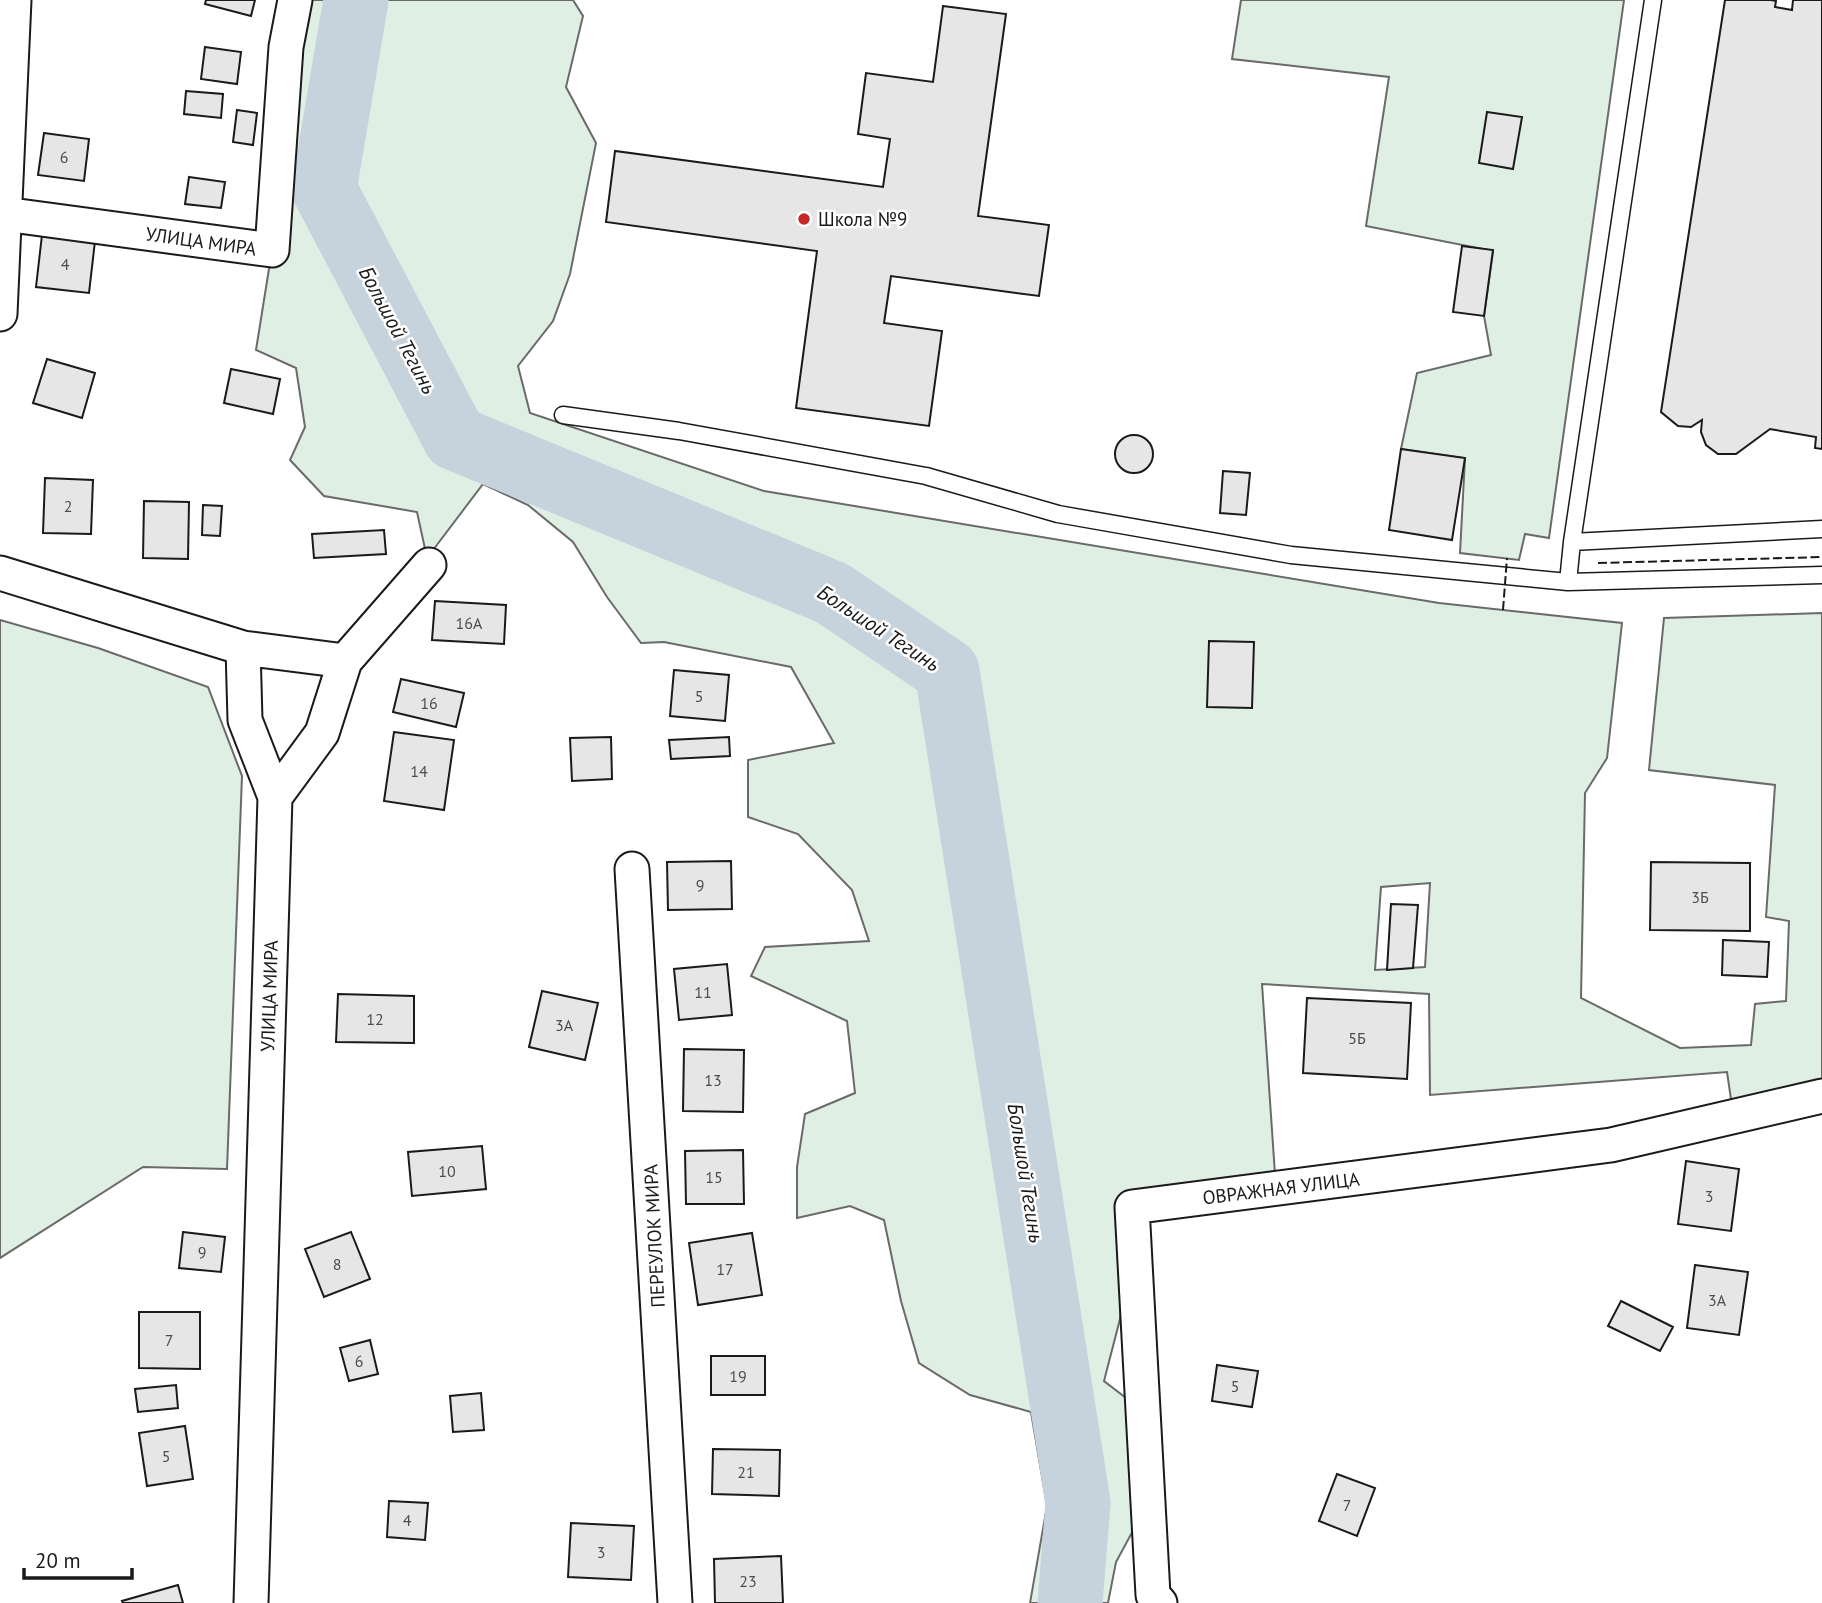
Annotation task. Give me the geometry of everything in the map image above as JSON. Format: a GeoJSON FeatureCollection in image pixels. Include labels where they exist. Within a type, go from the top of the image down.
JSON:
{"type":"FeatureCollection","features":[{"type":"Feature","properties":{"kind":"street"},"geometry":{"type":"LineString","coordinates":[[0,314],[14,0]]}},
{"type":"Feature","properties":{"kind":"street","name":"УЛИЦА МИРА"},"geometry":{"type":"LineString","coordinates":[[4,214],[272,250],[286,47],[295,0]]}},
{"type":"Feature","properties":{"kind":"street"},"geometry":{"type":"LineString","coordinates":[[275,797],[322,733],[345,661],[429,565]]}},
{"type":"Feature","properties":{"kind":"street"},"geometry":{"type":"LineString","coordinates":[[0,573],[243,648],[345,661]]}},
{"type":"Feature","properties":{"kind":"street","name":"УЛИЦА МИРА"},"geometry":{"type":"LineString","coordinates":[[243,648],[245,720],[275,797],[251,1603]]}},
{"type":"Feature","properties":{"kind":"street","name":"ПЕРЕУЛОК МИРА"},"geometry":{"type":"LineString","coordinates":[[632,869],[675,1603]]}},
{"type":"Feature","properties":{"kind":"street","name":"ОВРАЖНАЯ УЛИЦА"},"geometry":{"type":"LineString","coordinates":[[1160,1603],[1153,1595],[1132,1208],[1611,1145],[1822,1096]]}},
{"type":"Feature","properties":{"kind":"lane"},"geometry":{"type":"LineString","coordinates":[[1568,582],[1653,0]]}},
{"type":"Feature","properties":{"kind":"lane"},"geometry":{"type":"LineString","coordinates":[[563,415],[679,431],[926,476],[1058,514],[1291,555],[1568,582],[1822,575]]}},
{"type":"Feature","properties":{"kind":"lane"},"geometry":{"type":"LineString","coordinates":[[1572,542],[1822,529]]}},
{"type":"Feature","properties":{"kind":"green space"},"geometry":{"type":"Polygon","coordinates":[[[295,0],[573,0],[583,16],[566,87],[596,143],[570,274],[553,321],[518,366],[530,413],[764,491],[1439,603],[1622,623],[1607,758],[1585,793],[1581,998],[1680,1048],[1751,1045],[1755,1004],[1786,1001],[1789,921],[1766,917],[1775,785],[1649,770],[1664,618],[1822,613],[1822,1083],[1732,1106],[1727,1072],[1430,1095],[1429,994],[1262,984],[1276,1189],[1132,1208],[1120,1319],[1104,1381],[1143,1411],[1148,1503],[1116,1562],[1108,1603],[1030,1603],[1047,1506],[1031,1412],[970,1395],[919,1363],[901,1301],[884,1220],[850,1206],[797,1218],[797,1167],[805,1114],[855,1093],[847,1021],[751,976],[765,947],[869,941],[852,890],[798,834],[748,817],[748,760],[834,743],[791,667],[664,642],[641,643],[607,597],[573,542],[528,505],[483,484],[427,558],[417,512],[324,496],[290,460],[305,427],[296,368],[256,350],[272,250],[295,0]],[[1430,883],[1381,887],[1375,970],[1425,967],[1430,883]]]}},
{"type":"Feature","properties":{"kind":"green space"},"geometry":{"type":"Polygon","coordinates":[[[1241,0],[1624,0],[1549,538],[1525,534],[1519,560],[1460,553],[1465,458],[1401,449],[1417,373],[1491,355],[1484,316],[1493,251],[1366,226],[1389,77],[1232,59],[1241,0]]]}},
{"type":"Feature","properties":{"kind":"green space"},"geometry":{"type":"Polygon","coordinates":[[[0,620],[98,648],[208,687],[242,776],[227,1169],[143,1167],[0,1258],[0,620]]]}},
{"type":"Feature","properties":{"kind":"building"},"geometry":{"type":"Polygon","coordinates":[[[206,0],[255,0],[251,16],[205,4],[206,0]]]}},
{"type":"Feature","properties":{"kind":"building"},"geometry":{"type":"Polygon","coordinates":[[[1725,0],[1771,0],[1776,1],[1775,7],[1792,10],[1793,0],[1822,0],[1822,449],[1815,448],[1816,437],[1770,429],[1736,454],[1718,454],[1706,445],[1701,432],[1702,420],[1691,427],[1678,426],[1661,412],[1725,0]]]}},
{"type":"Feature","properties":{"kind":"building","name":"Школа №9"},"geometry":{"type":"Polygon","coordinates":[[[943,6],[1006,14],[978,216],[1049,225],[1039,296],[891,276],[884,323],[942,331],[929,426],[796,408],[817,251],[606,222],[615,151],[883,187],[890,139],[858,134],[866,73],[933,82],[943,6]]]}},
{"type":"Feature","properties":{"kind":"building"},"geometry":{"type":"Polygon","coordinates":[[[205,47],[241,52],[237,84],[201,79],[205,47]]]}},
{"type":"Feature","properties":{"kind":"building"},"geometry":{"type":"Polygon","coordinates":[[[186,91],[223,94],[221,118],[184,114],[186,91]]]}},
{"type":"Feature","properties":{"kind":"building"},"geometry":{"type":"Polygon","coordinates":[[[237,110],[257,113],[253,145],[233,142],[237,110]]]}},
{"type":"Feature","properties":{"kind":"building"},"geometry":{"type":"Polygon","coordinates":[[[1487,112],[1522,117],[1513,169],[1479,163],[1487,112]]]}},
{"type":"Feature","properties":{"kind":"building"},"geometry":{"type":"Polygon","coordinates":[[[44,133],[89,139],[84,181],[38,175],[44,133]]]}},
{"type":"Feature","properties":{"kind":"building"},"geometry":{"type":"Polygon","coordinates":[[[189,177],[225,182],[221,208],[185,204],[189,177]]]}},
{"type":"Feature","properties":{"kind":"building"},"geometry":{"type":"Polygon","coordinates":[[[42,235],[95,241],[89,293],[36,287],[42,235]]]}},
{"type":"Feature","properties":{"kind":"building"},"geometry":{"type":"Polygon","coordinates":[[[1462,246],[1493,250],[1484,316],[1453,312],[1462,246]]]}},
{"type":"Feature","properties":{"kind":"building"},"geometry":{"type":"Polygon","coordinates":[[[47,359],[95,373],[82,418],[33,403],[47,359]]]}},
{"type":"Feature","properties":{"kind":"building"},"geometry":{"type":"Polygon","coordinates":[[[231,369],[280,379],[273,414],[224,403],[231,369]]]}},
{"type":"Feature","properties":{"kind":"building"},"geometry":{"type":"Polygon","coordinates":[[[1134,435],[1148,440],[1153,454],[1148,468],[1134,473],[1120,468],[1115,454],[1120,440],[1134,435]]]}},
{"type":"Feature","properties":{"kind":"building"},"geometry":{"type":"Polygon","coordinates":[[[1401,449],[1465,458],[1452,540],[1389,530],[1401,449]]]}},
{"type":"Feature","properties":{"kind":"building"},"geometry":{"type":"Polygon","coordinates":[[[1223,471],[1250,473],[1246,515],[1220,513],[1223,471]]]}},
{"type":"Feature","properties":{"kind":"building"},"geometry":{"type":"Polygon","coordinates":[[[45,478],[93,480],[91,534],[43,533],[45,478]]]}},
{"type":"Feature","properties":{"kind":"building"},"geometry":{"type":"Polygon","coordinates":[[[144,501],[189,502],[188,559],[143,558],[144,501]]]}},
{"type":"Feature","properties":{"kind":"building"},"geometry":{"type":"Polygon","coordinates":[[[203,505],[222,506],[220,536],[202,535],[203,505]]]}},
{"type":"Feature","properties":{"kind":"building"},"geometry":{"type":"Polygon","coordinates":[[[384,530],[386,554],[314,558],[312,534],[384,530]]]}},
{"type":"Feature","properties":{"kind":"building"},"geometry":{"type":"Polygon","coordinates":[[[435,601],[506,605],[504,644],[432,640],[435,601]]]}},
{"type":"Feature","properties":{"kind":"building"},"geometry":{"type":"Polygon","coordinates":[[[1209,641],[1254,642],[1252,708],[1207,707],[1209,641]]]}},
{"type":"Feature","properties":{"kind":"building"},"geometry":{"type":"Polygon","coordinates":[[[674,670],[729,675],[725,721],[670,716],[674,670]]]}},
{"type":"Feature","properties":{"kind":"building"},"geometry":{"type":"Polygon","coordinates":[[[401,679],[464,693],[456,727],[393,712],[401,679]]]}},
{"type":"Feature","properties":{"kind":"building"},"geometry":{"type":"Polygon","coordinates":[[[394,732],[454,740],[444,810],[384,801],[394,732]]]}},
{"type":"Feature","properties":{"kind":"building"},"geometry":{"type":"Polygon","coordinates":[[[611,737],[612,779],[572,781],[570,738],[611,737]]]}},
{"type":"Feature","properties":{"kind":"building"},"geometry":{"type":"Polygon","coordinates":[[[729,737],[730,756],[671,759],[669,740],[729,737]]]}},
{"type":"Feature","properties":{"kind":"building"},"geometry":{"type":"Polygon","coordinates":[[[731,861],[732,909],[668,910],[667,862],[731,861]]]}},
{"type":"Feature","properties":{"kind":"building"},"geometry":{"type":"Polygon","coordinates":[[[1651,862],[1750,863],[1750,931],[1650,930],[1651,862]]]}},
{"type":"Feature","properties":{"kind":"building"},"geometry":{"type":"Polygon","coordinates":[[[1391,904],[1418,905],[1413,968],[1387,970],[1391,904]]]}},
{"type":"Feature","properties":{"kind":"building"},"geometry":{"type":"Polygon","coordinates":[[[1723,940],[1769,942],[1767,977],[1722,975],[1723,940]]]}},
{"type":"Feature","properties":{"kind":"building"},"geometry":{"type":"Polygon","coordinates":[[[727,964],[732,1015],[679,1020],[674,969],[727,964]]]}},
{"type":"Feature","properties":{"kind":"building"},"geometry":{"type":"Polygon","coordinates":[[[542,991],[598,1003],[585,1060],[529,1047],[542,991]]]}},
{"type":"Feature","properties":{"kind":"building"},"geometry":{"type":"Polygon","coordinates":[[[338,994],[414,996],[414,1043],[336,1042],[338,994]]]}},
{"type":"Feature","properties":{"kind":"building"},"geometry":{"type":"Polygon","coordinates":[[[1307,998],[1411,1003],[1407,1079],[1303,1073],[1307,998]]]}},
{"type":"Feature","properties":{"kind":"building"},"geometry":{"type":"Polygon","coordinates":[[[684,1049],[744,1050],[743,1112],[683,1111],[684,1049]]]}},
{"type":"Feature","properties":{"kind":"building"},"geometry":{"type":"Polygon","coordinates":[[[482,1146],[486,1189],[412,1196],[408,1152],[482,1146]]]}},
{"type":"Feature","properties":{"kind":"building"},"geometry":{"type":"Polygon","coordinates":[[[743,1150],[744,1204],[686,1204],[685,1151],[743,1150]]]}},
{"type":"Feature","properties":{"kind":"building"},"geometry":{"type":"Polygon","coordinates":[[[1686,1161],[1739,1169],[1731,1231],[1678,1224],[1686,1161]]]}},
{"type":"Feature","properties":{"kind":"building"},"geometry":{"type":"Polygon","coordinates":[[[183,1232],[225,1237],[221,1272],[179,1268],[183,1232]]]}},
{"type":"Feature","properties":{"kind":"building"},"geometry":{"type":"Polygon","coordinates":[[[351,1232],[370,1279],[324,1297],[305,1249],[351,1232]]]}},
{"type":"Feature","properties":{"kind":"building"},"geometry":{"type":"Polygon","coordinates":[[[752,1233],[762,1295],[698,1305],[689,1243],[752,1233]]]}},
{"type":"Feature","properties":{"kind":"building"},"geometry":{"type":"Polygon","coordinates":[[[1695,1265],[1748,1272],[1739,1335],[1687,1328],[1695,1265]]]}},
{"type":"Feature","properties":{"kind":"building"},"geometry":{"type":"Polygon","coordinates":[[[1621,1301],[1673,1327],[1660,1351],[1608,1326],[1621,1301]]]}},
{"type":"Feature","properties":{"kind":"building"},"geometry":{"type":"Polygon","coordinates":[[[139,1312],[200,1312],[200,1369],[139,1368],[139,1312]]]}},
{"type":"Feature","properties":{"kind":"building"},"geometry":{"type":"Polygon","coordinates":[[[370,1340],[378,1374],[349,1381],[340,1348],[370,1340]]]}},
{"type":"Feature","properties":{"kind":"building"},"geometry":{"type":"Polygon","coordinates":[[[711,1356],[765,1356],[765,1395],[711,1395],[711,1356]]]}},
{"type":"Feature","properties":{"kind":"building"},"geometry":{"type":"Polygon","coordinates":[[[1217,1365],[1258,1371],[1252,1407],[1212,1401],[1217,1365]]]}},
{"type":"Feature","properties":{"kind":"building"},"geometry":{"type":"Polygon","coordinates":[[[176,1385],[178,1408],[138,1412],[135,1389],[176,1385]]]}},
{"type":"Feature","properties":{"kind":"building"},"geometry":{"type":"Polygon","coordinates":[[[481,1393],[484,1430],[453,1432],[450,1396],[481,1393]]]}},
{"type":"Feature","properties":{"kind":"building"},"geometry":{"type":"Polygon","coordinates":[[[185,1426],[193,1479],[147,1486],[139,1433],[185,1426]]]}},
{"type":"Feature","properties":{"kind":"building"},"geometry":{"type":"Polygon","coordinates":[[[713,1449],[780,1450],[779,1496],[712,1494],[713,1449]]]}},
{"type":"Feature","properties":{"kind":"building"},"geometry":{"type":"Polygon","coordinates":[[[1337,1474],[1375,1488],[1357,1536],[1319,1521],[1337,1474]]]}},
{"type":"Feature","properties":{"kind":"building"},"geometry":{"type":"Polygon","coordinates":[[[389,1501],[428,1503],[425,1540],[387,1537],[389,1501]]]}},
{"type":"Feature","properties":{"kind":"building"},"geometry":{"type":"Polygon","coordinates":[[[571,1523],[634,1526],[631,1580],[568,1577],[571,1523]]]}},
{"type":"Feature","properties":{"kind":"building"},"geometry":{"type":"Polygon","coordinates":[[[781,1556],[783,1603],[715,1603],[714,1559],[781,1556]]]}},
{"type":"Feature","properties":{"kind":"building"},"geometry":{"type":"Polygon","coordinates":[[[178,1585],[183,1603],[122,1601],[178,1585]]]}},
{"type":"Feature","properties":{"kind":"waterway","name":"Большой Тегинь"},"geometry":{"type":"LineString","coordinates":[[356,0],[324,189],[455,438],[832,593],[947,671],[1078,1503],[1070,1603]]}},
{"type":"Feature","properties":{"kind":"fence"},"geometry":{"type":"LineString","coordinates":[[1598,563],[1822,557]]}},
{"type":"Feature","properties":{"kind":"fence"},"geometry":{"type":"LineString","coordinates":[[1503,610],[1507,558]]}},
{"type":"Feature","properties":{"kind":"place","name":"Школа №9"},"geometry":{"type":"Point","coordinates":[804,219]}}]}
